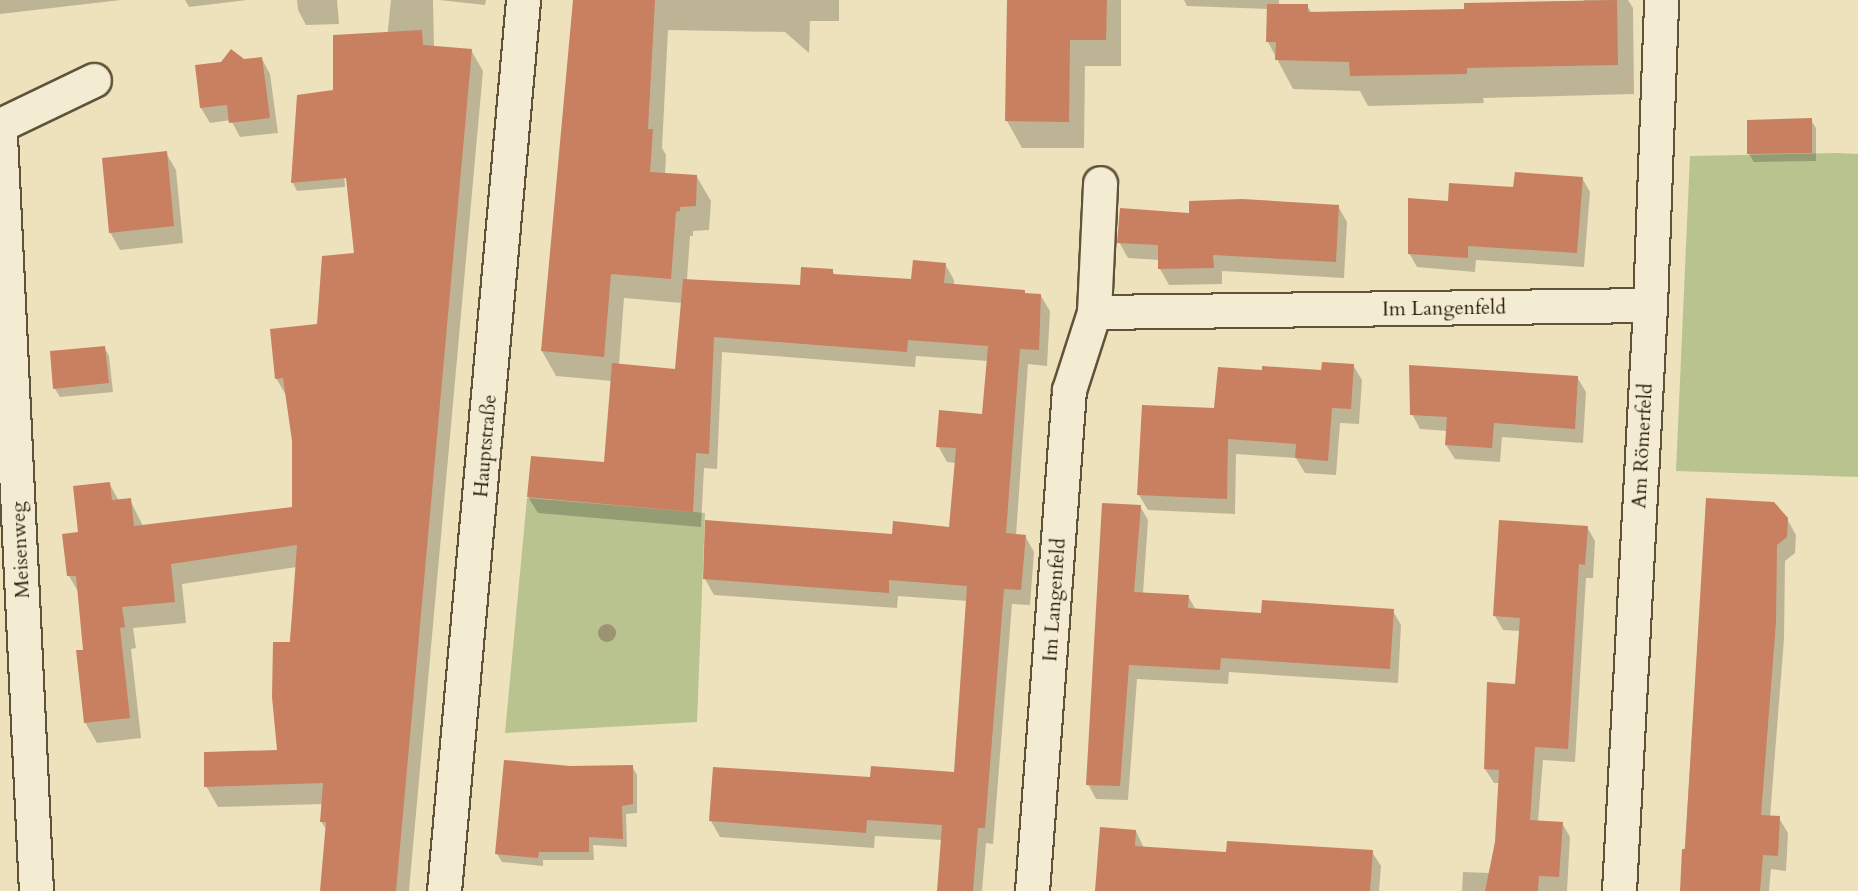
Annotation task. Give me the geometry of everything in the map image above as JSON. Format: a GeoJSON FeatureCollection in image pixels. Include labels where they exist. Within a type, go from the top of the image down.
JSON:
{"type":"FeatureCollection","features":[{"type":"Feature","properties":{"kind":"street","name":"Hauptstraße"},"geometry":{"type":"LineString","coordinates":[[444,891],[523,0]]}},
{"type":"Feature","properties":{"kind":"street","name":"Am Römerfeld"},"geometry":{"type":"LineString","coordinates":[[1619,891],[1650,305],[1661,0]]}},
{"type":"Feature","properties":{"kind":"street"},"geometry":{"type":"LineString","coordinates":[[0,125],[94,80]]}},
{"type":"Feature","properties":{"kind":"street","name":"Meisenweg"},"geometry":{"type":"LineString","coordinates":[[0,136],[36,891]]}},
{"type":"Feature","properties":{"kind":"street","name":"Im Langenfeld"},"geometry":{"type":"LineString","coordinates":[[1032,891],[1069,390],[1094,312],[1100,183]]}},
{"type":"Feature","properties":{"kind":"street","name":"Im Langenfeld"},"geometry":{"type":"LineString","coordinates":[[1094,312],[1650,305]]}},
{"type":"Feature","properties":{"kind":"green space"},"geometry":{"type":"Polygon","coordinates":[[[1858,154],[1858,477],[1676,471],[1690,156],[1858,154]]]}},
{"type":"Feature","properties":{"kind":"green space"},"geometry":{"type":"Polygon","coordinates":[[[527,498],[705,513],[697,722],[505,733],[527,498]]]}},
{"type":"Feature","properties":{"kind":"building"},"geometry":{"type":"Polygon","coordinates":[[[573,0],[655,0],[648,129],[653,129],[650,172],[697,175],[696,206],[680,207],[680,211],[676,212],[671,279],[611,274],[604,357],[541,351],[573,0]]]}},
{"type":"Feature","properties":{"kind":"building"},"geometry":{"type":"Polygon","coordinates":[[[1007,0],[1107,0],[1106,40],[1070,40],[1069,122],[1005,121],[1007,0]]]}},
{"type":"Feature","properties":{"kind":"building"},"geometry":{"type":"Polygon","coordinates":[[[1617,0],[1618,65],[1467,68],[1467,74],[1350,76],[1349,62],[1275,60],[1276,42],[1266,42],[1267,4],[1308,4],[1308,12],[1464,9],[1464,3],[1617,0]]]}},
{"type":"Feature","properties":{"kind":"building"},"geometry":{"type":"Polygon","coordinates":[[[422,30],[423,45],[472,49],[396,891],[320,891],[326,822],[320,822],[323,783],[204,787],[204,752],[277,750],[272,697],[273,642],[290,642],[297,545],[171,564],[175,602],[122,607],[125,627],[120,628],[130,718],[84,723],[76,650],[83,650],[76,576],[67,576],[62,534],[78,532],[73,486],[110,482],[112,500],[131,498],[134,526],[292,507],[292,441],[283,378],[275,379],[270,329],[317,324],[322,256],[354,253],[346,178],[291,183],[297,95],[333,90],[333,35],[422,30]]]}},
{"type":"Feature","properties":{"kind":"building"},"geometry":{"type":"Polygon","coordinates":[[[231,49],[244,59],[262,57],[270,118],[229,123],[227,105],[200,108],[195,65],[221,62],[231,49]]]}},
{"type":"Feature","properties":{"kind":"building"},"geometry":{"type":"Polygon","coordinates":[[[1812,118],[1812,153],[1747,154],[1747,120],[1812,118]]]}},
{"type":"Feature","properties":{"kind":"building"},"geometry":{"type":"Polygon","coordinates":[[[167,151],[174,226],[109,233],[102,158],[167,151]]]}},
{"type":"Feature","properties":{"kind":"building"},"geometry":{"type":"Polygon","coordinates":[[[1515,172],[1583,177],[1577,253],[1468,246],[1468,258],[1408,254],[1408,198],[1448,201],[1449,183],[1513,187],[1515,172]]]}},
{"type":"Feature","properties":{"kind":"building"},"geometry":{"type":"Polygon","coordinates":[[[1242,199],[1339,205],[1336,262],[1213,255],[1214,268],[1158,269],[1158,245],[1117,243],[1120,208],[1189,213],[1189,201],[1242,199]]]}},
{"type":"Feature","properties":{"kind":"building"},"geometry":{"type":"Polygon","coordinates":[[[913,260],[946,263],[944,283],[1025,290],[1025,293],[1041,294],[1039,350],[1020,349],[1006,533],[1026,535],[1021,590],[1004,589],[985,828],[978,828],[973,891],[937,891],[942,825],[867,820],[866,833],[709,821],[713,767],[870,777],[871,766],[954,772],[967,586],[889,580],[889,593],[703,579],[705,520],[892,534],[893,521],[949,527],[956,448],[936,447],[939,410],[982,414],[988,346],[908,340],[907,352],[714,337],[709,454],[696,453],[693,512],[527,497],[531,456],[604,462],[612,363],[675,369],[683,279],[800,285],[801,267],[833,269],[833,274],[911,279],[913,260]]]}},
{"type":"Feature","properties":{"kind":"building"},"geometry":{"type":"Polygon","coordinates":[[[105,346],[109,383],[53,389],[50,351],[105,346]]]}},
{"type":"Feature","properties":{"kind":"building"},"geometry":{"type":"Polygon","coordinates":[[[1322,362],[1354,364],[1351,409],[1332,408],[1328,461],[1295,458],[1296,444],[1228,439],[1227,499],[1137,495],[1142,405],[1214,408],[1218,367],[1262,370],[1262,366],[1321,370],[1322,362]]]}},
{"type":"Feature","properties":{"kind":"building"},"geometry":{"type":"Polygon","coordinates":[[[1409,365],[1578,376],[1575,429],[1494,423],[1492,448],[1445,445],[1447,417],[1410,415],[1409,365]]]}},
{"type":"Feature","properties":{"kind":"building"},"geometry":{"type":"Polygon","coordinates":[[[1706,498],[1774,502],[1788,518],[1787,537],[1777,545],[1776,622],[1761,815],[1780,816],[1778,856],[1763,855],[1760,891],[1680,891],[1682,849],[1685,849],[1706,498]]]}},
{"type":"Feature","properties":{"kind":"building"},"geometry":{"type":"Polygon","coordinates":[[[1102,503],[1141,505],[1134,592],[1189,595],[1188,608],[1261,613],[1262,600],[1394,609],[1390,669],[1221,658],[1220,670],[1129,665],[1120,786],[1086,785],[1102,503]]]}},
{"type":"Feature","properties":{"kind":"building"},"geometry":{"type":"Polygon","coordinates":[[[1499,520],[1588,526],[1585,565],[1579,564],[1568,749],[1535,747],[1530,820],[1563,822],[1559,877],[1539,876],[1538,891],[1485,891],[1495,842],[1499,770],[1484,769],[1487,682],[1515,684],[1520,618],[1493,616],[1499,520]]]}},
{"type":"Feature","properties":{"kind":"building"},"geometry":{"type":"Polygon","coordinates":[[[504,760],[570,766],[633,765],[633,804],[622,806],[623,839],[589,837],[589,852],[539,852],[538,858],[495,854],[504,760]]]}},
{"type":"Feature","properties":{"kind":"building"},"geometry":{"type":"Polygon","coordinates":[[[1100,827],[1136,830],[1135,846],[1226,852],[1227,841],[1373,850],[1370,891],[1095,891],[1100,827]]]}}]}
